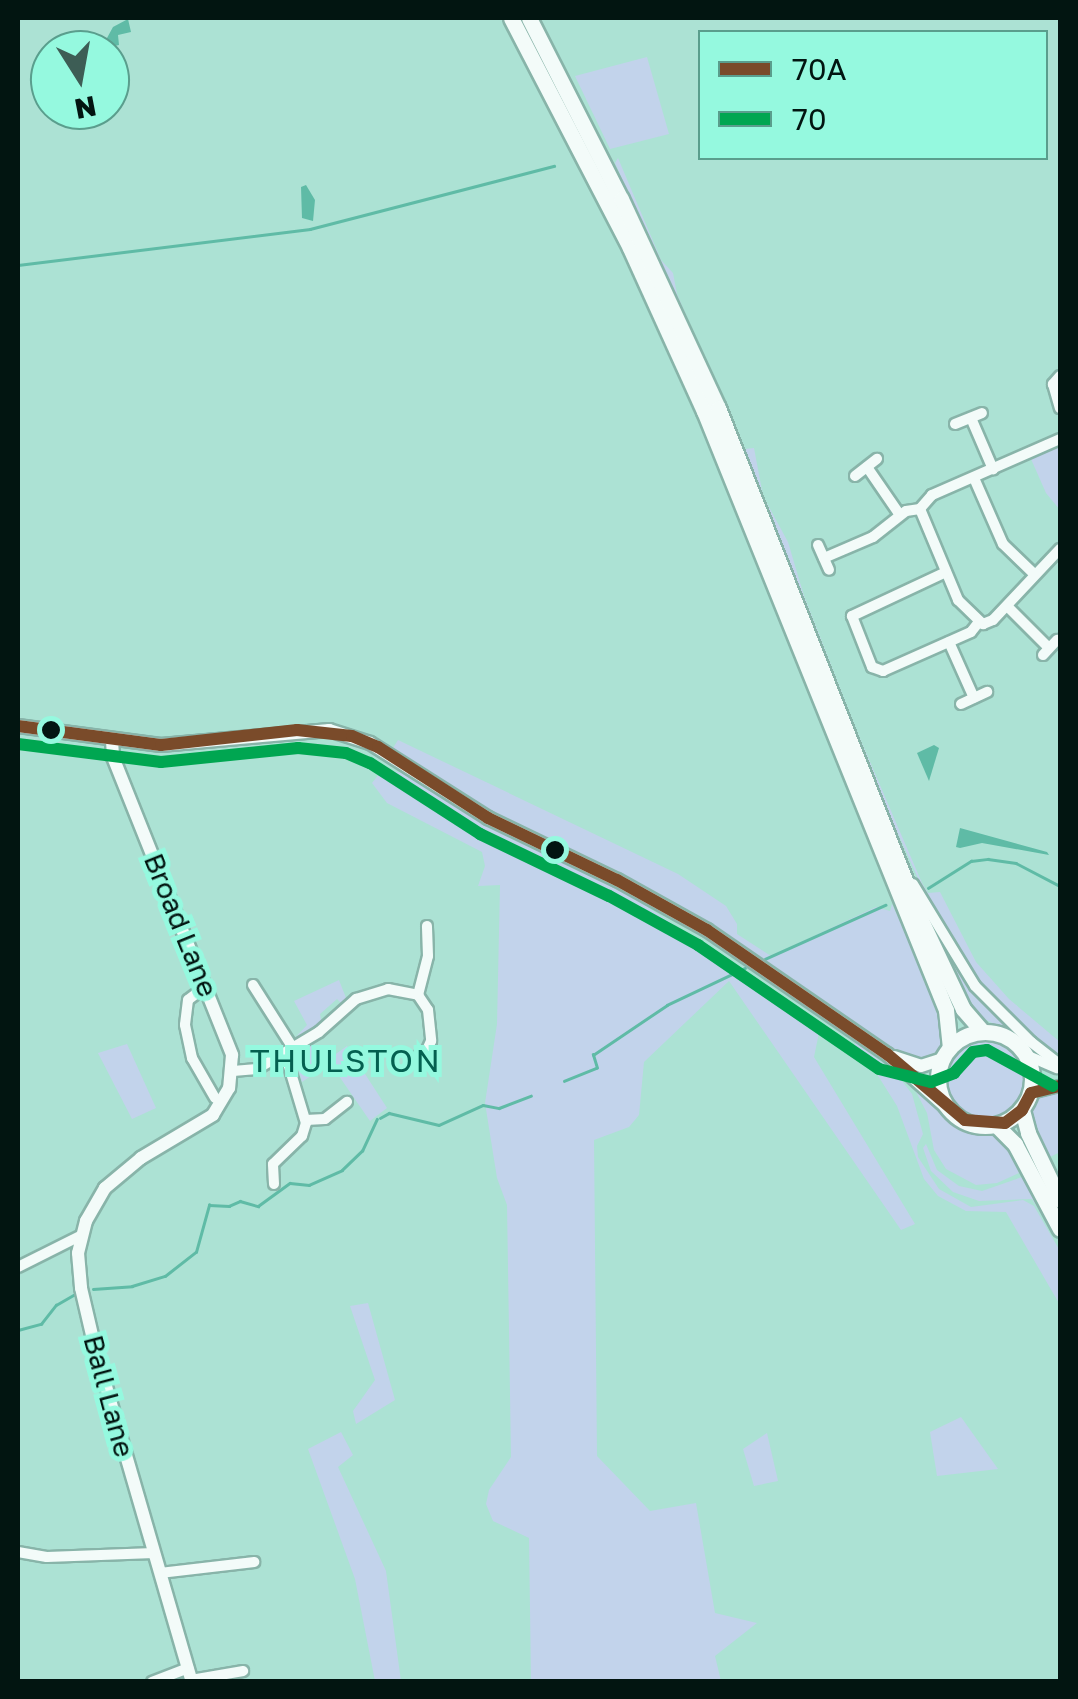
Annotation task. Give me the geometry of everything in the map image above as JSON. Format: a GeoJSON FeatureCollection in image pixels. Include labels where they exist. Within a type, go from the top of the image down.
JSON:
{"type":"FeatureCollection","features":[{"type":"Feature","properties":{"kind":"highway"},"geometry":{"type":"LineString","coordinates":[[511,18],[630,248],[704,411],[946,1010],[946,1053],[938,1078],[946,1106],[965,1120],[996,1125],[1028,1152]]}},
{"type":"Feature","properties":{"kind":"highway"},"geometry":{"type":"LineString","coordinates":[[531,20],[621,198],[718,408],[950,986],[983,1032]]}},
{"type":"Feature","properties":{"kind":"highway"},"geometry":{"type":"LineString","coordinates":[[946,1053],[964,1036],[983,1032],[1012,1040],[1026,1055],[1032,1074],[1031,1093],[1022,1110],[996,1125]]}},
{"type":"Feature","properties":{"kind":"highway"},"geometry":{"type":"LineString","coordinates":[[1022,1110],[1028,1152],[1043,1180],[1060,1229]]}},
{"type":"Feature","properties":{"kind":"highway"},"geometry":{"type":"LineString","coordinates":[[1043,1180],[1060,1200]]}},
{"type":"Feature","properties":{"kind":"main road"},"geometry":{"type":"LineString","coordinates":[[18,726],[119,742],[189,744],[316,729],[370,743],[488,818],[617,880],[707,930],[888,1054],[946,1106]]}},
{"type":"Feature","properties":{"kind":"main road","name":"Broad Lane"},"geometry":{"type":"LineString","coordinates":[[119,742],[124,780],[230,1046],[232,1072]]}},
{"type":"Feature","properties":{"kind":"main road"},"geometry":{"type":"LineString","coordinates":[[888,1054],[922,1066],[946,1053]]}},
{"type":"Feature","properties":{"kind":"main road"},"geometry":{"type":"LineString","coordinates":[[80,1236],[96,1200],[114,1178],[213,1115],[226,1096],[232,1072]]}},
{"type":"Feature","properties":{"kind":"main road","name":"Ball Lane"},"geometry":{"type":"LineString","coordinates":[[80,1236],[79,1273],[88,1318],[190,1676]]}},
{"type":"Feature","properties":{"kind":"street"},"geometry":{"type":"LineString","coordinates":[[1060,376],[1052,384],[1060,408]]}},
{"type":"Feature","properties":{"kind":"street"},"geometry":{"type":"LineString","coordinates":[[955,424],[977,416],[993,469]]}},
{"type":"Feature","properties":{"kind":"street"},"geometry":{"type":"LineString","coordinates":[[824,558],[920,509],[932,495],[1060,438]]}},
{"type":"Feature","properties":{"kind":"street"},"geometry":{"type":"LineString","coordinates":[[855,476],[872,463],[900,516]]}},
{"type":"Feature","properties":{"kind":"street"},"geometry":{"type":"LineString","coordinates":[[974,478],[1003,544],[1033,573]]}},
{"type":"Feature","properties":{"kind":"street"},"geometry":{"type":"LineString","coordinates":[[920,509],[958,600],[978,623]]}},
{"type":"Feature","properties":{"kind":"street"},"geometry":{"type":"LineString","coordinates":[[818,545],[829,570]]}},
{"type":"Feature","properties":{"kind":"street"},"geometry":{"type":"LineString","coordinates":[[946,572],[856,612],[852,620],[878,671],[949,642],[978,623],[988,624],[1060,549]]}},
{"type":"Feature","properties":{"kind":"street"},"geometry":{"type":"LineString","coordinates":[[1007,606],[1050,648]]}},
{"type":"Feature","properties":{"kind":"street"},"geometry":{"type":"LineString","coordinates":[[949,642],[974,698]]}},
{"type":"Feature","properties":{"kind":"street"},"geometry":{"type":"LineString","coordinates":[[961,704],[987,692]]}},
{"type":"Feature","properties":{"kind":"street"},"geometry":{"type":"LineString","coordinates":[[892,849],[975,986],[1060,1067]]}},
{"type":"Feature","properties":{"kind":"street"},"geometry":{"type":"LineString","coordinates":[[415,1058],[430,1054],[432,1028],[418,995],[428,956],[427,926]]}},
{"type":"Feature","properties":{"kind":"street"},"geometry":{"type":"LineString","coordinates":[[254,986],[289,1050],[306,1120],[302,1136],[273,1164],[274,1184]]}},
{"type":"Feature","properties":{"kind":"street"},"geometry":{"type":"LineString","coordinates":[[204,987],[188,1000],[185,1025],[192,1058],[215,1098]]}},
{"type":"Feature","properties":{"kind":"street"},"geometry":{"type":"LineString","coordinates":[[232,1072],[257,1069],[366,994],[388,988],[418,995]]}},
{"type":"Feature","properties":{"kind":"street"},"geometry":{"type":"LineString","coordinates":[[1026,1055],[1060,1067]]}},
{"type":"Feature","properties":{"kind":"street"},"geometry":{"type":"LineString","coordinates":[[1031,1093],[1060,1086]]}},
{"type":"Feature","properties":{"kind":"street"},"geometry":{"type":"LineString","coordinates":[[306,1120],[325,1119],[348,1102]]}},
{"type":"Feature","properties":{"kind":"street"},"geometry":{"type":"LineString","coordinates":[[18,1266],[80,1236]]}},
{"type":"Feature","properties":{"kind":"street"},"geometry":{"type":"LineString","coordinates":[[18,1552],[46,1558],[154,1553]]}},
{"type":"Feature","properties":{"kind":"street"},"geometry":{"type":"LineString","coordinates":[[160,1572],[254,1562]]}},
{"type":"Feature","properties":{"kind":"street"},"geometry":{"type":"LineString","coordinates":[[152,1682],[190,1676],[231,1677],[243,1671]]}},
{"type":"Feature","properties":{"kind":"shaded area"},"geometry":{"type":"Polygon","coordinates":[[[128,19],[131,32],[111,30],[128,19]]]}},
{"type":"Feature","properties":{"kind":"shaded area"},"geometry":{"type":"Polygon","coordinates":[[[647,57],[669,134],[610,149],[575,76],[647,57]]]}},
{"type":"Feature","properties":{"kind":"shaded area"},"geometry":{"type":"Polygon","coordinates":[[[618,158],[661,260],[673,273],[677,294],[732,422],[745,449],[754,448],[763,496],[788,542],[804,596],[858,734],[922,883],[928,893],[940,892],[976,962],[1009,999],[1060,1042],[1060,1059],[975,980],[925,894],[869,769],[753,475],[615,163],[618,158]]]}},
{"type":"Feature","properties":{"kind":"shaded area"},"geometry":{"type":"Polygon","coordinates":[[[306,185],[315,200],[313,221],[302,218],[301,187],[306,185]]]}},
{"type":"Feature","properties":{"kind":"shaded area"},"geometry":{"type":"Polygon","coordinates":[[[1060,446],[1060,510],[1046,493],[1031,459],[1060,446]]]}},
{"type":"Feature","properties":{"kind":"shaded area"},"geometry":{"type":"Polygon","coordinates":[[[398,740],[678,874],[726,906],[737,924],[737,934],[771,956],[876,907],[890,911],[892,904],[939,1006],[944,1036],[938,1054],[924,1061],[904,1055],[478,806],[393,748],[398,740]]]}},
{"type":"Feature","properties":{"kind":"shaded area"},"geometry":{"type":"Polygon","coordinates":[[[934,745],[939,748],[929,781],[917,753],[934,745]]]}},
{"type":"Feature","properties":{"kind":"shaded area"},"geometry":{"type":"Polygon","coordinates":[[[383,769],[411,775],[507,836],[570,863],[634,898],[821,1023],[814,1057],[915,1224],[901,1230],[729,981],[644,1062],[639,1115],[629,1127],[594,1140],[597,1456],[650,1511],[696,1503],[715,1613],[757,1623],[715,1656],[721,1681],[531,1681],[529,1538],[493,1521],[486,1504],[489,1490],[511,1457],[507,1205],[497,1178],[485,1103],[497,1024],[500,885],[478,886],[485,866],[482,852],[387,803],[372,783],[383,769]]]}},
{"type":"Feature","properties":{"kind":"shaded area"},"geometry":{"type":"Polygon","coordinates":[[[960,828],[1049,855],[982,843],[956,847],[960,828]]]}},
{"type":"Feature","properties":{"kind":"shaded area"},"geometry":{"type":"Polygon","coordinates":[[[935,931],[973,988],[1042,1057],[1017,1036],[973,1013],[931,933],[935,931]]]}},
{"type":"Feature","properties":{"kind":"shaded area"},"geometry":{"type":"Polygon","coordinates":[[[339,980],[348,1003],[344,1006],[337,999],[320,1014],[322,1025],[293,1040],[307,1025],[294,1001],[339,980]]]}},
{"type":"Feature","properties":{"kind":"shaded area"},"geometry":{"type":"Polygon","coordinates":[[[986,1038],[1002,1041],[1015,1050],[1024,1063],[1024,1095],[1015,1108],[1002,1117],[986,1120],[970,1117],[957,1108],[948,1095],[945,1079],[948,1063],[957,1050],[970,1041],[986,1038]]]}},
{"type":"Feature","properties":{"kind":"shaded area"},"geometry":{"type":"Polygon","coordinates":[[[310,1042],[326,1061],[347,1046],[387,1108],[370,1121],[330,1063],[302,1082],[294,1054],[310,1042]]]}},
{"type":"Feature","properties":{"kind":"shaded area"},"geometry":{"type":"Polygon","coordinates":[[[856,1043],[896,1073],[912,1094],[923,1134],[917,1146],[918,1157],[939,1189],[971,1207],[1023,1200],[1034,1206],[1060,1251],[1060,1305],[1006,1212],[966,1211],[938,1196],[924,1179],[897,1106],[870,1063],[850,1050],[856,1043]]]}},
{"type":"Feature","properties":{"kind":"shaded area"},"geometry":{"type":"Polygon","coordinates":[[[127,1044],[156,1108],[132,1119],[98,1053],[127,1044]]]}},
{"type":"Feature","properties":{"kind":"shaded area"},"geometry":{"type":"Polygon","coordinates":[[[911,1082],[949,1123],[959,1129],[996,1134],[1006,1141],[1019,1173],[997,1183],[976,1185],[946,1169],[934,1150],[927,1113],[911,1082]]]}},
{"type":"Feature","properties":{"kind":"shaded area"},"geometry":{"type":"Polygon","coordinates":[[[1060,1093],[1060,1152],[1048,1158],[1030,1114],[1039,1097],[1060,1093]]]}},
{"type":"Feature","properties":{"kind":"shaded area"},"geometry":{"type":"Polygon","coordinates":[[[926,1144],[937,1170],[959,1186],[982,1191],[1022,1177],[1060,1243],[1032,1199],[979,1201],[953,1192],[931,1171],[923,1148],[926,1144]]]}},
{"type":"Feature","properties":{"kind":"shaded area"},"geometry":{"type":"Polygon","coordinates":[[[368,1303],[395,1400],[356,1424],[353,1411],[375,1380],[350,1306],[368,1303]]]}},
{"type":"Feature","properties":{"kind":"shaded area"},"geometry":{"type":"Polygon","coordinates":[[[961,1417],[998,1469],[937,1476],[930,1432],[961,1417]]]}},
{"type":"Feature","properties":{"kind":"shaded area"},"geometry":{"type":"Polygon","coordinates":[[[341,1432],[353,1455],[338,1467],[386,1571],[401,1681],[375,1681],[355,1579],[308,1449],[341,1432]]]}},
{"type":"Feature","properties":{"kind":"shaded area"},"geometry":{"type":"Polygon","coordinates":[[[767,1433],[778,1481],[754,1486],[743,1449],[767,1433]]]}},
{"type":"Feature","properties":{"kind":"waterway"},"geometry":{"type":"LineString","coordinates":[[18,265],[310,229],[554,166]]}},
{"type":"Feature","properties":{"kind":"waterway"},"geometry":{"type":"LineString","coordinates":[[928,888],[971,861],[988,859],[1016,863],[1060,886]]}},
{"type":"Feature","properties":{"kind":"waterway"},"geometry":{"type":"LineString","coordinates":[[765,959],[885,905]]}},
{"type":"Feature","properties":{"kind":"waterway"},"geometry":{"type":"LineString","coordinates":[[564,1081],[597,1068],[593,1055],[667,1005],[745,968]]}},
{"type":"Feature","properties":{"kind":"waterway"},"geometry":{"type":"LineString","coordinates":[[380,1118],[389,1113],[439,1125],[483,1105],[499,1108],[531,1096]]}},
{"type":"Feature","properties":{"kind":"waterway"},"geometry":{"type":"LineString","coordinates":[[93,1289],[132,1286],[165,1276],[196,1252],[209,1205],[229,1206],[240,1201],[258,1206],[290,1183],[309,1185],[342,1170],[362,1151],[377,1119]]}},
{"type":"Feature","properties":{"kind":"waterway"},"geometry":{"type":"LineString","coordinates":[[18,1330],[41,1324],[56,1305],[73,1295]]}},
{"type":"Feature","properties":{"kind":"transit line","name":"70A"},"geometry":{"type":"LineString","coordinates":[[18,726],[161,745],[297,730],[352,736],[378,747],[488,818],[617,880],[707,930],[887,1054],[965,1120],[1005,1123],[1022,1110],[1031,1093],[1060,1086]]}},
{"type":"Feature","properties":{"kind":"transit line","name":"70"},"geometry":{"type":"LineString","coordinates":[[18,744],[161,762],[298,748],[346,753],[370,763],[480,834],[609,896],[698,945],[879,1069],[931,1082],[954,1073],[973,1052],[987,1050],[1053,1086]]}},
{"type":"Feature","properties":{"kind":"district","name":"THULSTON"},"geometry":{"type":"Point","coordinates":[346,1060]}}]}
